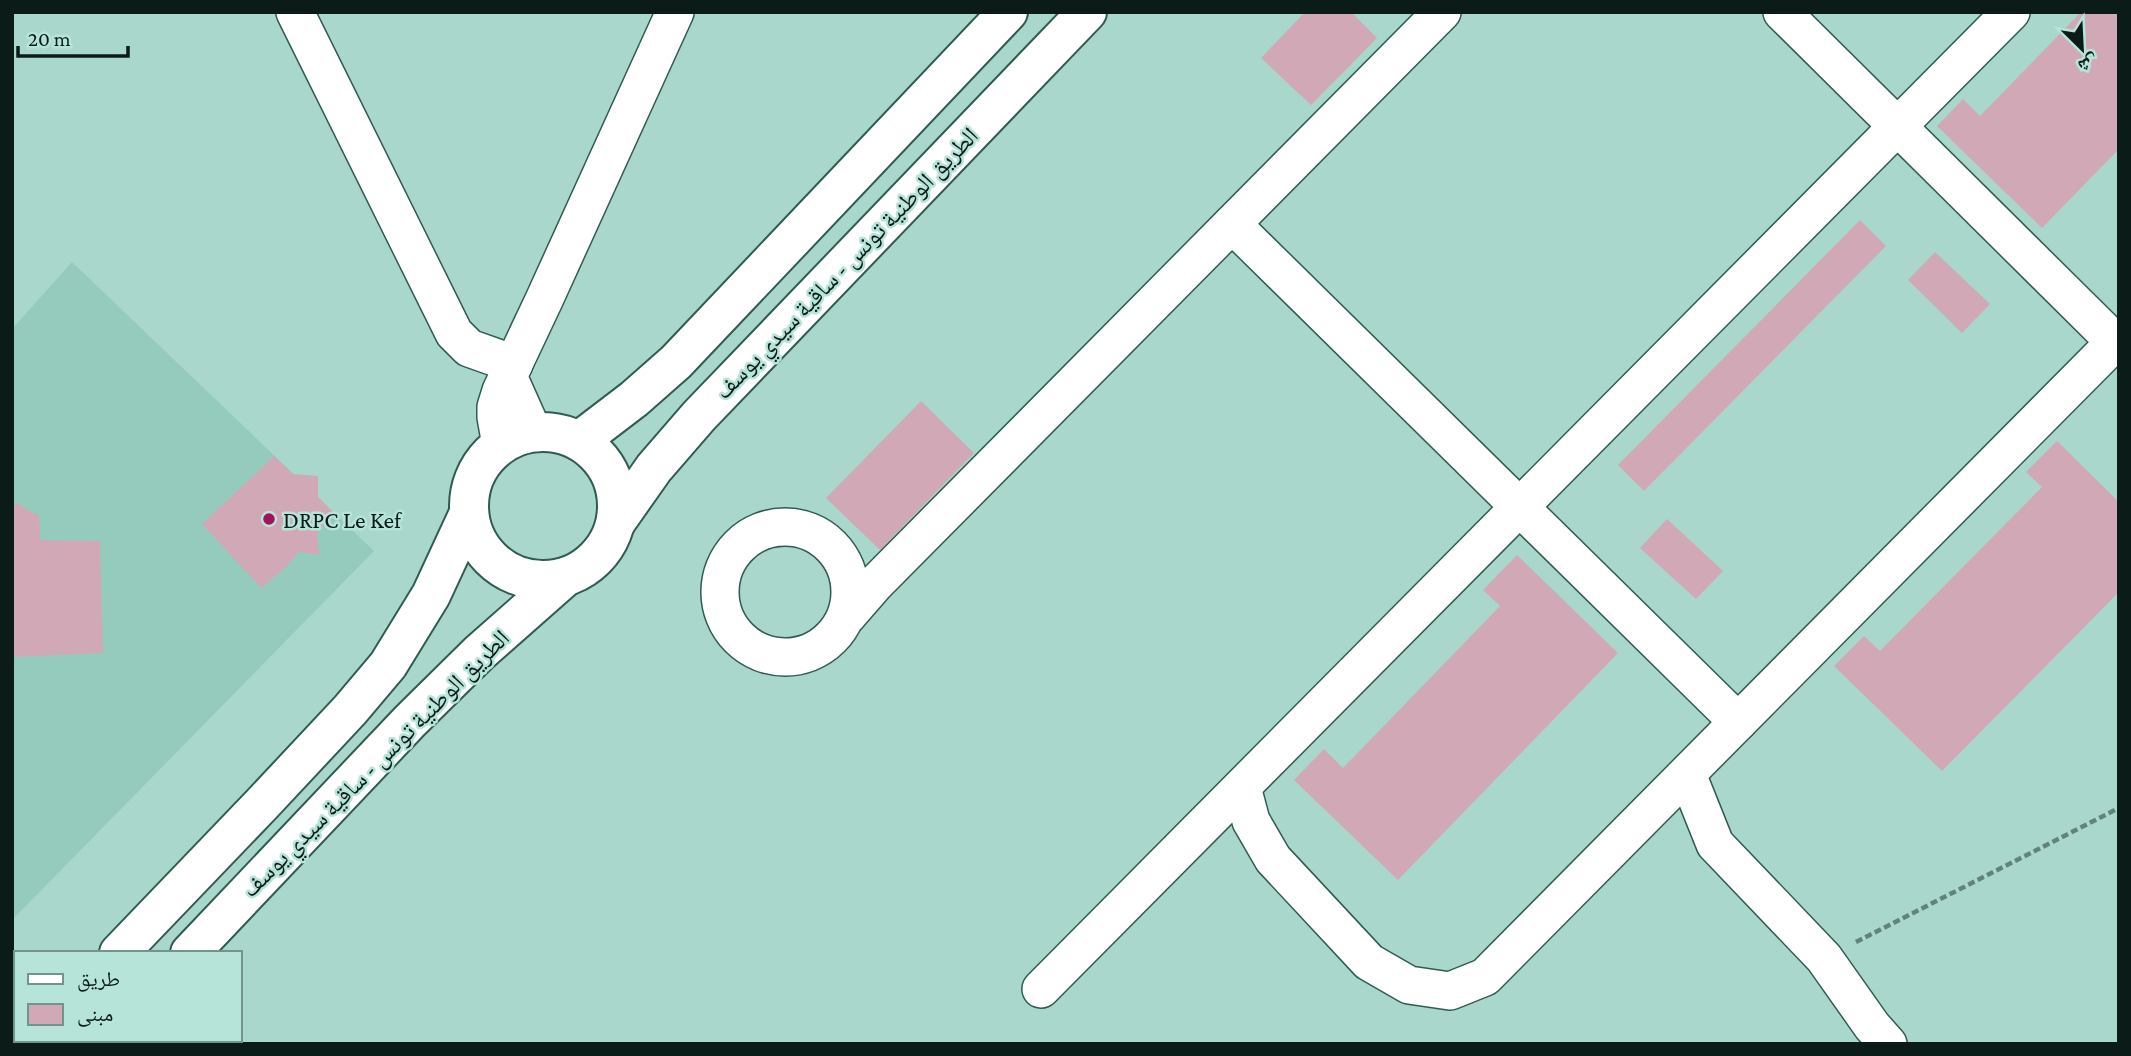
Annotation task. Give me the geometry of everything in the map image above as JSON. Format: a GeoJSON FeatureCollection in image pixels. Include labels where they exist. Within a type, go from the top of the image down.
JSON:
{"type":"FeatureCollection","features":[{"type":"Feature","properties":{"kind":"main road"},"geometry":{"type":"LineString","coordinates":[[579,441],[634,399],[676,362],[1008,12]]}},
{"type":"Feature","properties":{"kind":"main road","name":"الطريق الوطنية تونس - ساقية سيدي يوسف"},"geometry":{"type":"LineString","coordinates":[[616,522],[654,468],[699,416],[1087,12]]}},
{"type":"Feature","properties":{"kind":"main road"},"geometry":{"type":"LineString","coordinates":[[549,432],[579,441],[598,456],[611,475],[617,498],[616,522],[609,540],[583,570],[564,578],[531,580],[515,576],[488,558],[471,529],[468,513],[472,482],[479,468],[517,439],[549,432]]}},
{"type":"Feature","properties":{"kind":"main road","name":"الطريق الوطنية تونس - ساقية سيدي يوسف"},"geometry":{"type":"LineString","coordinates":[[121,951],[350,710],[388,665],[431,595],[468,513]]}},
{"type":"Feature","properties":{"kind":"main road","name":"الطريق الوطنية تونس - ساقية سيدي يوسف"},"geometry":{"type":"LineString","coordinates":[[192,951],[410,721],[479,653],[564,578]]}},
{"type":"Feature","properties":{"kind":"street"},"geometry":{"type":"LineString","coordinates":[[295,12],[454,333],[468,348],[511,370]]}},
{"type":"Feature","properties":{"kind":"street"},"geometry":{"type":"LineString","coordinates":[[517,439],[511,370],[675,12]]}},
{"type":"Feature","properties":{"kind":"street"},"geometry":{"type":"LineString","coordinates":[[1242,787],[1251,821],[1273,859],[1369,962],[1409,985],[1450,991],[1485,977],[2117,340],[1782,12]]}},
{"type":"Feature","properties":{"kind":"street"},"geometry":{"type":"LineString","coordinates":[[1041,989],[2011,12]]}},
{"type":"Feature","properties":{"kind":"street"},"geometry":{"type":"LineString","coordinates":[[847,616],[893,566],[1232,224],[1422,19]]}},
{"type":"Feature","properties":{"kind":"street"},"geometry":{"type":"LineString","coordinates":[[1232,224],[1738,722]]}},
{"type":"Feature","properties":{"kind":"street"},"geometry":{"type":"LineString","coordinates":[[1687,774],[1715,844],[1824,958],[1888,1044]]}},
{"type":"Feature","properties":{"kind":"path"},"geometry":{"type":"LineString","coordinates":[[1824,958],[2119,808]]}},
{"type":"Feature","properties":{"kind":"shaded area","name":"DRPC Le Kef"},"geometry":{"type":"Polygon","coordinates":[[[72,262],[374,551],[12,920],[12,329],[72,262]]]}},
{"type":"Feature","properties":{"kind":"building"},"geometry":{"type":"Polygon","coordinates":[[[1305,12],[1351,12],[1377,38],[1311,105],[1261,58],[1305,12]]]}},
{"type":"Feature","properties":{"kind":"building"},"geometry":{"type":"Polygon","coordinates":[[[2081,12],[2119,12],[2119,149],[2042,228],[1937,126],[1963,99],[1980,116],[2081,12]]]}},
{"type":"Feature","properties":{"kind":"building"},"geometry":{"type":"Polygon","coordinates":[[[1860,220],[1886,246],[1644,491],[1618,465],[1860,220]]]}},
{"type":"Feature","properties":{"kind":"building"},"geometry":{"type":"Polygon","coordinates":[[[1935,252],[1990,304],[1962,333],[1908,280],[1935,252]]]}},
{"type":"Feature","properties":{"kind":"building"},"geometry":{"type":"Polygon","coordinates":[[[921,401],[974,453],[880,550],[826,498],[921,401]]]}},
{"type":"Feature","properties":{"kind":"building"},"geometry":{"type":"Polygon","coordinates":[[[2057,441],[2119,502],[2119,592],[1942,771],[1834,666],[1864,636],[1880,651],[2042,487],[2026,472],[2057,441]]]}},
{"type":"Feature","properties":{"kind":"building","name":"DRPC Le Kef"},"geometry":{"type":"Polygon","coordinates":[[[274,456],[293,474],[318,476],[318,497],[336,515],[317,532],[319,555],[299,552],[261,588],[202,524],[274,456]]]}},
{"type":"Feature","properties":{"kind":"building"},"geometry":{"type":"Polygon","coordinates":[[[18,503],[39,515],[40,540],[100,541],[103,653],[12,657],[12,508],[18,503]]]}},
{"type":"Feature","properties":{"kind":"building"},"geometry":{"type":"Polygon","coordinates":[[[1667,519],[1723,571],[1696,599],[1640,548],[1667,519]]]}},
{"type":"Feature","properties":{"kind":"building"},"geometry":{"type":"Polygon","coordinates":[[[1517,555],[1618,653],[1398,880],[1294,780],[1324,749],[1343,768],[1500,606],[1483,590],[1517,555]]]}},
{"type":"Feature","properties":{"kind":"place","name":"DRPC Le Kef"},"geometry":{"type":"Point","coordinates":[269,519]}}]}
